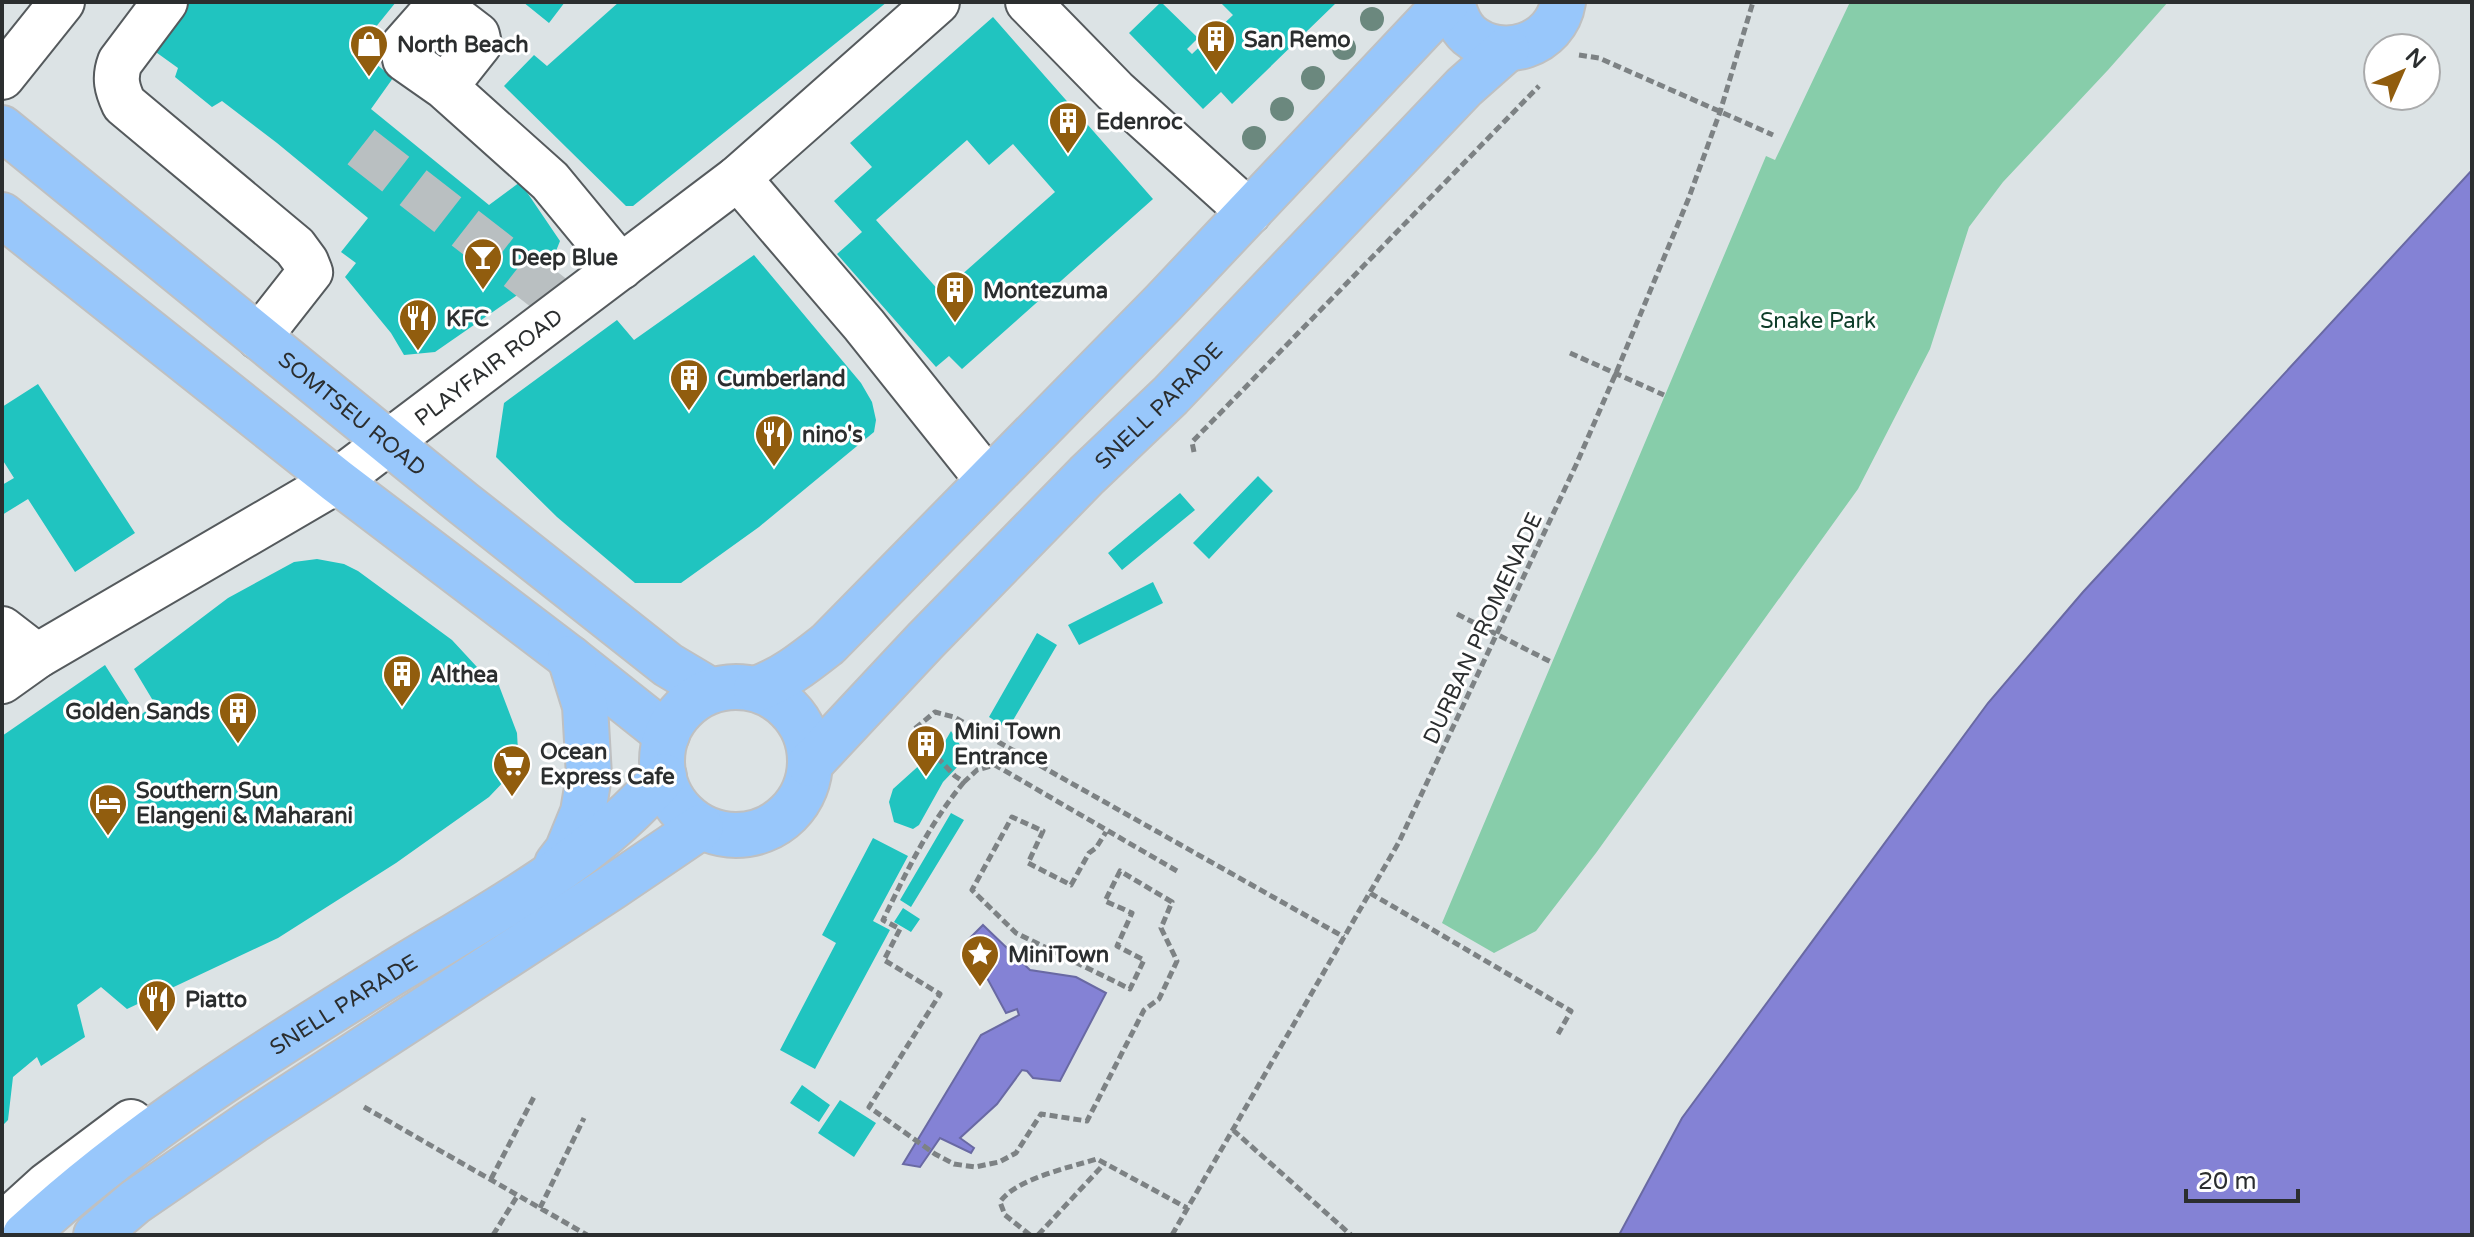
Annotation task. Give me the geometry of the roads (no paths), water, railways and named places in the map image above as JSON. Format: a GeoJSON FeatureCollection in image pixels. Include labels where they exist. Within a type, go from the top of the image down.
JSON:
{"type":"FeatureCollection","features":[{"type":"Feature","properties":{"kind":"main road"},"geometry":{"type":"LineString","coordinates":[[756,689],[795,671],[828,644],[1163,303],[1449,2],[1469,35],[1487,45],[1507,49],[1528,46],[1542,38],[1553,26],[1564,3]]}},
{"type":"Feature","properties":{"kind":"main road","name":"SNELL PARADE"},"geometry":{"type":"LineString","coordinates":[[810,764],[946,619],[1087,475],[1170,396],[1464,87],[1507,49]]}},
{"type":"Feature","properties":{"kind":"main road","name":"SOMTSEU ROAD"},"geometry":{"type":"LineString","coordinates":[[2,128],[388,443],[668,665],[710,690]]}},
{"type":"Feature","properties":{"kind":"main road"},"geometry":{"type":"LineString","coordinates":[[2,215],[337,481],[570,658],[666,755]]}},
{"type":"Feature","properties":{"kind":"main road"},"geometry":{"type":"LineString","coordinates":[[543,881],[567,851],[583,812],[589,776],[585,706],[570,658]]}},
{"type":"Feature","properties":{"kind":"main road"},"geometry":{"type":"LineString","coordinates":[[733,686],[756,689],[785,704],[804,731],[810,764],[803,793],[786,817],[759,832],[729,835],[701,827],[682,813],[669,795],[666,755],[676,715],[691,700],[710,690],[733,686]]}},
{"type":"Feature","properties":{"kind":"main road","name":"SNELL PARADE"},"geometry":{"type":"LineString","coordinates":[[25,1235],[106,1165],[286,1039],[543,881],[637,808],[666,755]]}},
{"type":"Feature","properties":{"kind":"main road"},"geometry":{"type":"LineString","coordinates":[[96,1235],[135,1202],[253,1121],[701,827]]}},
{"type":"Feature","properties":{"kind":"street"},"geometry":{"type":"LineString","coordinates":[[165,2],[120,62],[116,72],[119,93],[124,104],[295,247],[306,262],[310,272],[259,337]]}},
{"type":"Feature","properties":{"kind":"street","name":"PLAYFAIR ROAD"},"geometry":{"type":"LineString","coordinates":[[2,681],[37,656],[337,481],[738,178],[937,2]]}},
{"type":"Feature","properties":{"kind":"street"},"geometry":{"type":"LineString","coordinates":[[1028,2],[1115,91],[1249,212]]}},
{"type":"Feature","properties":{"kind":"street"},"geometry":{"type":"LineString","coordinates":[[2,77],[53,5]]}},
{"type":"Feature","properties":{"kind":"street"},"geometry":{"type":"LineString","coordinates":[[445,87],[550,181],[621,267]]}},
{"type":"Feature","properties":{"kind":"street"},"geometry":{"type":"LineString","coordinates":[[738,178],[864,325],[987,479]]}},
{"type":"Feature","properties":{"kind":"street"},"geometry":{"type":"LineString","coordinates":[[2,629],[37,656]]}},
{"type":"Feature","properties":{"kind":"street"},"geometry":{"type":"LineString","coordinates":[[2,1226],[102,1141],[235,1047],[262,1038],[286,1039]]}},
{"type":"Feature","properties":{"kind":"tunnel"},"geometry":{"type":"LineString","coordinates":[[361,147],[568,308]]}},
{"type":"Feature","properties":{"kind":"place","name":"San Remo"},"geometry":{"type":"Point","coordinates":[1216,73]}},
{"type":"Feature","properties":{"kind":"place","name":"North Beach"},"geometry":{"type":"Point","coordinates":[369,78]}},
{"type":"Feature","properties":{"kind":"place","name":"Edenroc"},"geometry":{"type":"Point","coordinates":[1068,155]}},
{"type":"Feature","properties":{"kind":"place","name":"Deep Blue"},"geometry":{"type":"Point","coordinates":[483,291]}},
{"type":"Feature","properties":{"kind":"place","name":"Montezuma"},"geometry":{"type":"Point","coordinates":[955,324]}},
{"type":"Feature","properties":{"kind":"place","name":"KFC"},"geometry":{"type":"Point","coordinates":[418,352]}},
{"type":"Feature","properties":{"kind":"place","name":"Cumberland"},"geometry":{"type":"Point","coordinates":[689,412]}},
{"type":"Feature","properties":{"kind":"place","name":"nino's"},"geometry":{"type":"Point","coordinates":[774,468]}},
{"type":"Feature","properties":{"kind":"place","name":"Althea"},"geometry":{"type":"Point","coordinates":[402,708]}},
{"type":"Feature","properties":{"kind":"place","name":"Golden Sands"},"geometry":{"type":"Point","coordinates":[238,745]}},
{"type":"Feature","properties":{"kind":"place","name":"Mini Town Entrance"},"geometry":{"type":"Point","coordinates":[926,778]}},
{"type":"Feature","properties":{"kind":"place","name":"Ocean Express Cafe"},"geometry":{"type":"Point","coordinates":[512,798]}},
{"type":"Feature","properties":{"kind":"place","name":"Southern Sun Elangeni & Maharani"},"geometry":{"type":"Point","coordinates":[108,837]}},
{"type":"Feature","properties":{"kind":"place","name":"MiniTown"},"geometry":{"type":"Point","coordinates":[980,988]}},
{"type":"Feature","properties":{"kind":"place","name":"Piatto"},"geometry":{"type":"Point","coordinates":[157,1033]}},
{"type":"Feature","properties":{"kind":"park label","name":"Snake Park"},"geometry":{"type":"Point","coordinates":[1818,320]}}]}
